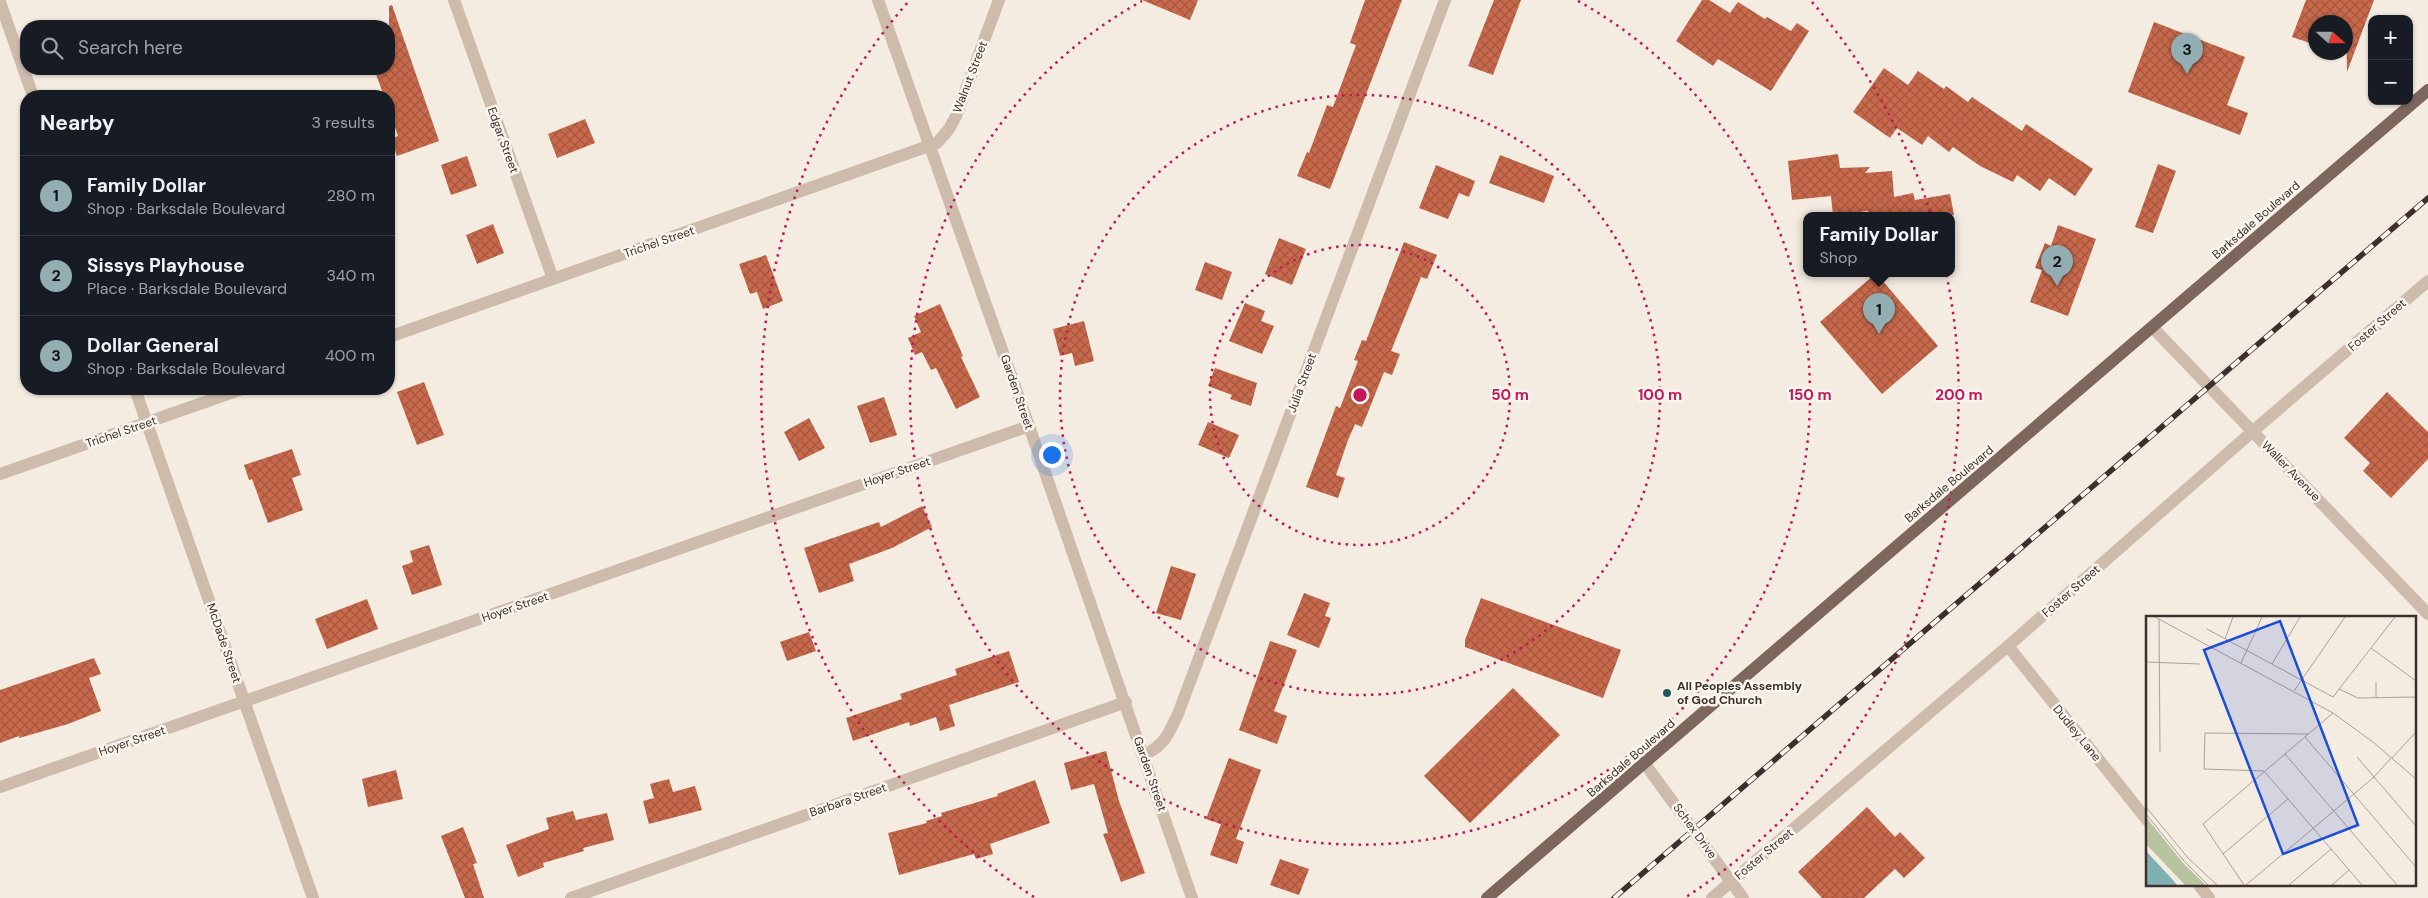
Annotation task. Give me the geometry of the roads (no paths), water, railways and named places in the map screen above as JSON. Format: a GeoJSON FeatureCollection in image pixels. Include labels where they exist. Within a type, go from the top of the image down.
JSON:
{"type":"FeatureCollection","features":[{"type":"Feature","properties":{"kind":"main road","name":"Barksdale Boulevard"},"geometry":{"type":"LineString","coordinates":[[1487,898],[2428,90]]}},
{"type":"Feature","properties":{"kind":"street","name":"Edgar Street"},"geometry":{"type":"LineString","coordinates":[[454,0],[553,279]]}},
{"type":"Feature","properties":{"kind":"street","name":"Garden Street"},"geometry":{"type":"LineString","coordinates":[[878,0],[1126,702],[1192,898]]}},
{"type":"Feature","properties":{"kind":"street","name":"Walnut Street"},"geometry":{"type":"LineString","coordinates":[[930,146],[942,137],[956,116],[999,0]]}},
{"type":"Feature","properties":{"kind":"street","name":"Julia Street"},"geometry":{"type":"LineString","coordinates":[[1143,754],[1155,750],[1163,744],[1178,714],[1445,0]]}},
{"type":"Feature","properties":{"kind":"street"},"geometry":{"type":"LineString","coordinates":[[0,2],[20,59]]}},
{"type":"Feature","properties":{"kind":"street"},"geometry":{"type":"LineString","coordinates":[[26,75],[31,90]]}},
{"type":"Feature","properties":{"kind":"street","name":"Trichel Street"},"geometry":{"type":"LineString","coordinates":[[395,335],[930,146]]}},
{"type":"Feature","properties":{"kind":"street","name":"Foster Street"},"geometry":{"type":"LineString","coordinates":[[1712,898],[2008,646],[2253,431],[2428,281]]}},
{"type":"Feature","properties":{"kind":"street","name":"Waller Avenue"},"geometry":{"type":"LineString","coordinates":[[2153,328],[2428,614]]}},
{"type":"Feature","properties":{"kind":"street","name":"McDade Street"},"geometry":{"type":"LineString","coordinates":[[137,395],[313,898]]}},
{"type":"Feature","properties":{"kind":"street","name":"Trichel Street"},"geometry":{"type":"LineString","coordinates":[[0,474],[225,395]]}},
{"type":"Feature","properties":{"kind":"street","name":"Hoyer Street"},"geometry":{"type":"LineString","coordinates":[[0,787],[1029,426]]}},
{"type":"Feature","properties":{"kind":"street","name":"Dudley Lane"},"geometry":{"type":"LineString","coordinates":[[2008,646],[2146,819]]}},
{"type":"Feature","properties":{"kind":"street","name":"Barbara Street"},"geometry":{"type":"LineString","coordinates":[[571,898],[1126,702]]}},
{"type":"Feature","properties":{"kind":"street","name":"Schex Drive"},"geometry":{"type":"LineString","coordinates":[[1645,764],[1743,898]]}},
{"type":"Feature","properties":{"kind":"street"},"geometry":{"type":"LineString","coordinates":[[2200,886],[2209,898]]}},
{"type":"Feature","properties":{"kind":"railway"},"geometry":{"type":"LineString","coordinates":[[1614,898],[2428,198]]}},
{"type":"Feature","properties":{"kind":"place","name":"Dollar General"},"geometry":{"type":"Point","coordinates":[2187,74]}},
{"type":"Feature","properties":{"kind":"place","name":"Sissys Playhouse"},"geometry":{"type":"Point","coordinates":[2057,286]}},
{"type":"Feature","properties":{"kind":"place","name":"Family Dollar"},"geometry":{"type":"Point","coordinates":[1879,334]}},
{"type":"Feature","properties":{"kind":"place","name":"All Peoples Assembly of God Church"},"geometry":{"type":"Point","coordinates":[1667,693]}}]}
